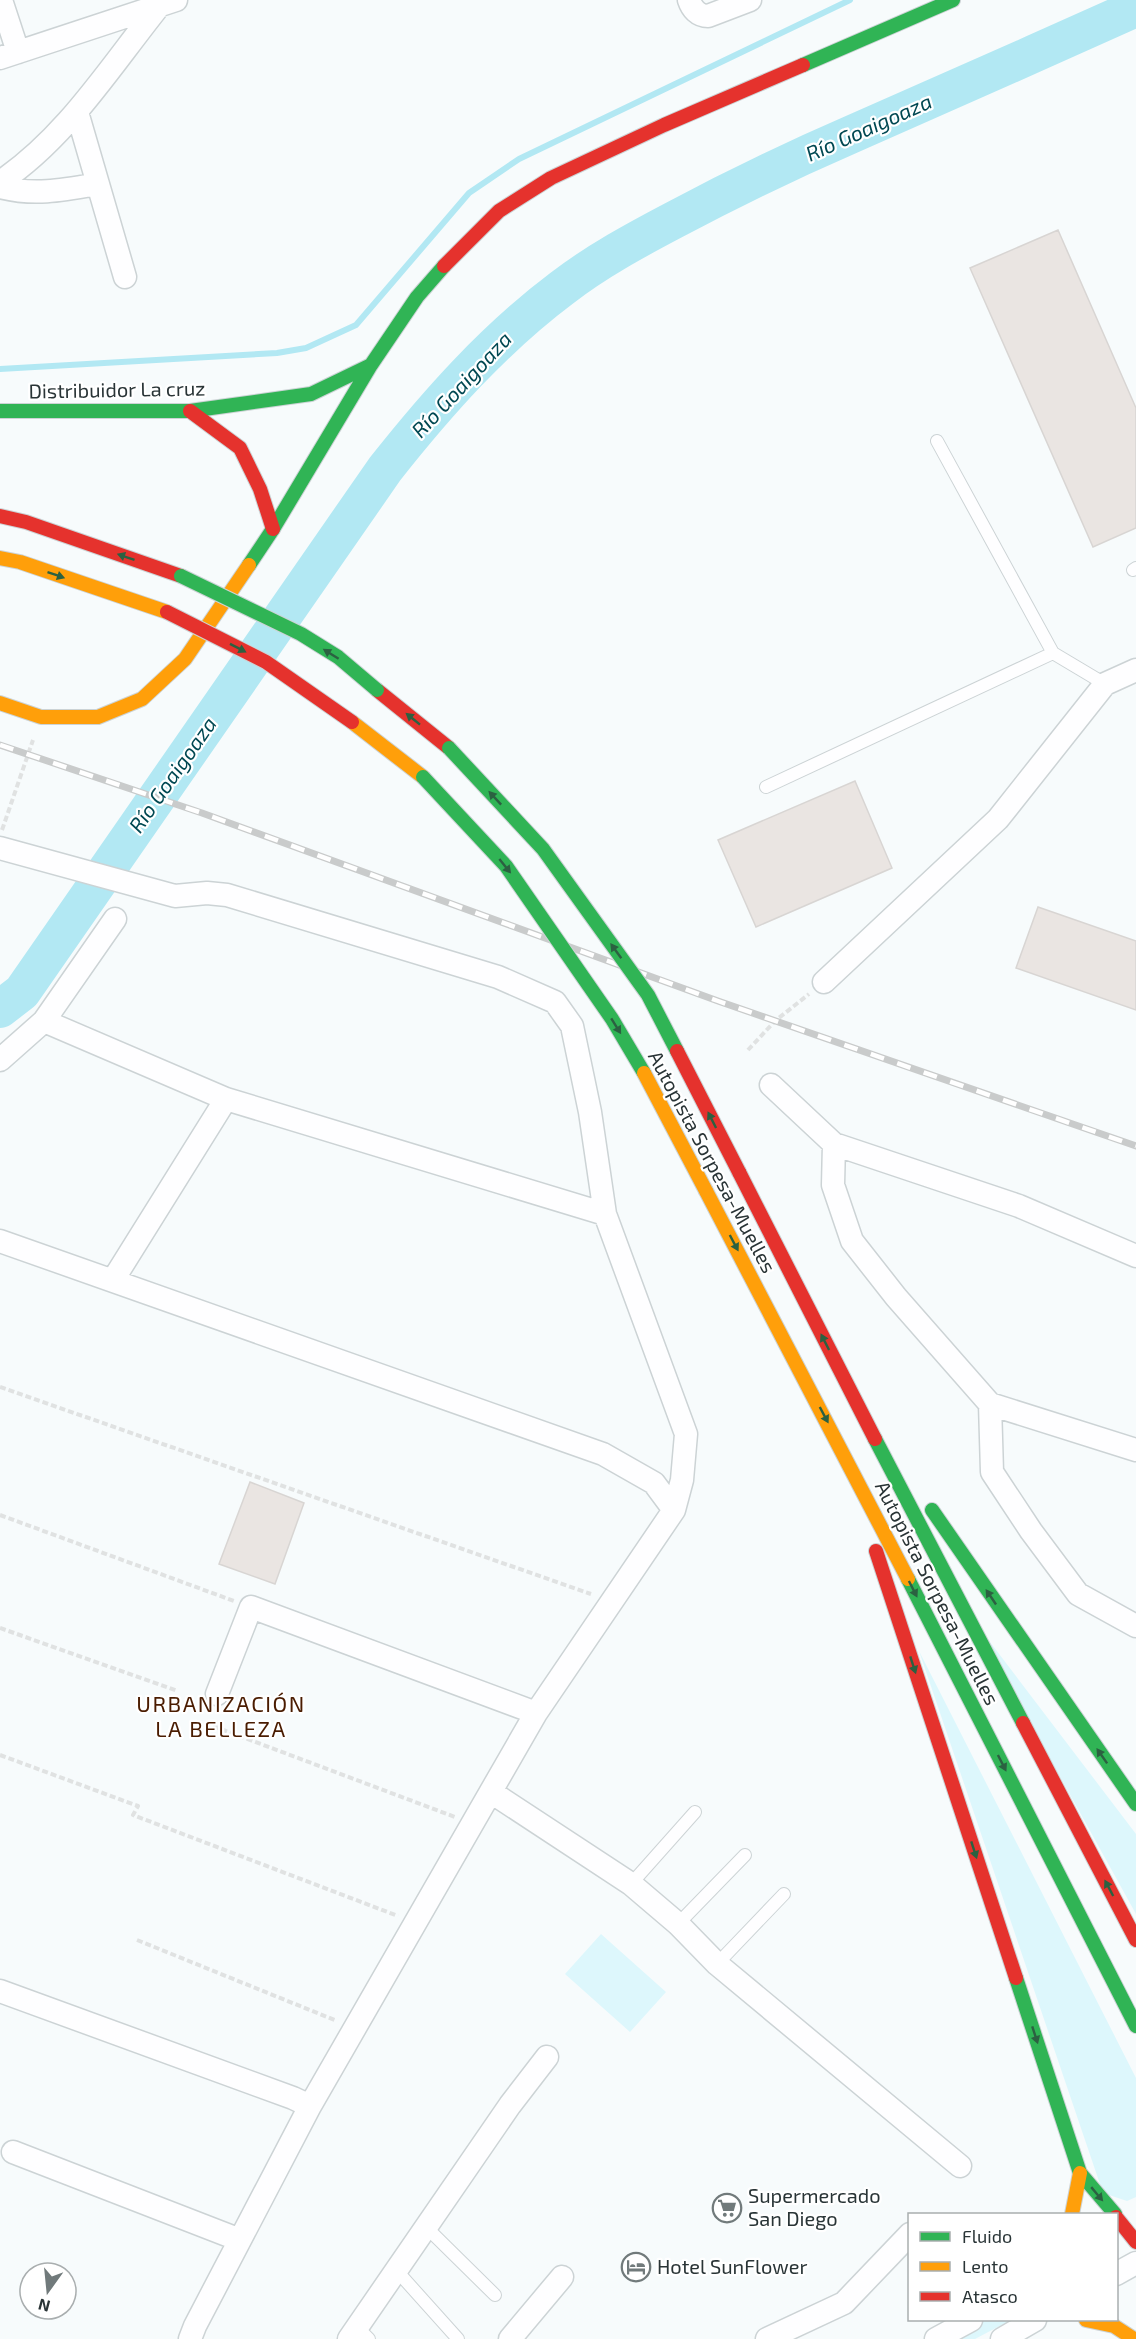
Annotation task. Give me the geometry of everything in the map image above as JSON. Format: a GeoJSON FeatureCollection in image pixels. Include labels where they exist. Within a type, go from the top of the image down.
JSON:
{"type":"FeatureCollection","features":[{"type":"Feature","properties":{"kind":"main road"},"geometry":{"type":"LineString","coordinates":[[0,703],[41,717],[98,717],[142,699],[185,659],[273,529],[371,365],[417,297],[459,250],[499,211],[551,178],[664,125],[953,0]]}},
{"type":"Feature","properties":{"kind":"main road","name":"Distribuidor La cruz"},"geometry":{"type":"LineString","coordinates":[[0,411],[190,411],[310,394],[371,365]]}},
{"type":"Feature","properties":{"kind":"main road"},"geometry":{"type":"LineString","coordinates":[[190,411],[240,448],[260,489],[273,529]]}},
{"type":"Feature","properties":{"kind":"main road","name":"Autopista Sorpesa-Muelles"},"geometry":{"type":"LineString","coordinates":[[0,516],[26,522],[181,576],[248,606],[337,657],[449,748],[543,849],[648,995],[842,1376],[1136,1940]]}},
{"type":"Feature","properties":{"kind":"main road","name":"Autopista Sorpesa-Muelles"},"geometry":{"type":"LineString","coordinates":[[0,558],[20,562],[167,612],[266,662],[352,722],[423,777],[506,866],[612,1019],[637,1060],[842,1449],[1136,2026]]}},
{"type":"Feature","properties":{"kind":"main road"},"geometry":{"type":"LineString","coordinates":[[842,1376],[913,1482]]}},
{"type":"Feature","properties":{"kind":"main road"},"geometry":{"type":"LineString","coordinates":[[842,1449],[1080,2173],[1114,2213]]}},
{"type":"Feature","properties":{"kind":"main road"},"geometry":{"type":"LineString","coordinates":[[926,1501],[1136,1804]]}},
{"type":"Feature","properties":{"kind":"main road"},"geometry":{"type":"LineString","coordinates":[[1072,2213],[1080,2173]]}},
{"type":"Feature","properties":{"kind":"main road"},"geometry":{"type":"LineString","coordinates":[[1094,2321],[1114,2326],[1134,2339]]}},
{"type":"Feature","properties":{"kind":"street"},"geometry":{"type":"LineString","coordinates":[[1,0],[9,55],[164,2]]}},
{"type":"Feature","properties":{"kind":"street"},"geometry":{"type":"LineString","coordinates":[[688,0],[692,8],[702,16],[708,16],[750,0]]}},
{"type":"Feature","properties":{"kind":"street"},"geometry":{"type":"LineString","coordinates":[[0,182],[20,169],[77,112],[164,2]]}},
{"type":"Feature","properties":{"kind":"street"},"geometry":{"type":"LineString","coordinates":[[77,112],[125,277]]}},
{"type":"Feature","properties":{"kind":"street"},"geometry":{"type":"LineString","coordinates":[[0,187],[20,192],[50,193],[98,184]]}},
{"type":"Feature","properties":{"kind":"street"},"geometry":{"type":"LineString","coordinates":[[824,982],[998,819],[1105,684],[1136,670]]}},
{"type":"Feature","properties":{"kind":"street"},"geometry":{"type":"LineString","coordinates":[[0,848],[175,896],[207,893],[226,895],[498,977],[555,1002],[572,1026],[590,1112],[605,1214],[686,1434],[682,1480],[674,1510],[536,1713],[310,2106],[188,2335]]}},
{"type":"Feature","properties":{"kind":"street"},"geometry":{"type":"LineString","coordinates":[[0,1060],[44,1021],[115,919]]}},
{"type":"Feature","properties":{"kind":"street"},"geometry":{"type":"LineString","coordinates":[[44,1021],[226,1099],[605,1214]]}},
{"type":"Feature","properties":{"kind":"street"},"geometry":{"type":"LineString","coordinates":[[771,1085],[834,1144],[1019,1206],[1136,1256]]}},
{"type":"Feature","properties":{"kind":"street"},"geometry":{"type":"LineString","coordinates":[[112,1280],[226,1099]]}},
{"type":"Feature","properties":{"kind":"street"},"geometry":{"type":"LineString","coordinates":[[834,1144],[832,1185],[852,1241],[896,1297],[990,1404],[1136,1450]]}},
{"type":"Feature","properties":{"kind":"street"},"geometry":{"type":"LineString","coordinates":[[0,1241],[603,1454],[654,1483],[674,1510]]}},
{"type":"Feature","properties":{"kind":"street"},"geometry":{"type":"LineString","coordinates":[[990,1404],[992,1472],[1030,1531],[1078,1594],[1136,1626]]}},
{"type":"Feature","properties":{"kind":"street"},"geometry":{"type":"LineString","coordinates":[[217,1694],[251,1607],[536,1713]]}},
{"type":"Feature","properties":{"kind":"street"},"geometry":{"type":"LineString","coordinates":[[491,1792],[631,1884],[678,1924],[717,1964],[960,2166]]}},
{"type":"Feature","properties":{"kind":"street"},"geometry":{"type":"LineString","coordinates":[[0,1992],[283,2094],[310,2106]]}},
{"type":"Feature","properties":{"kind":"street"},"geometry":{"type":"LineString","coordinates":[[358,2335],[426,2227],[510,2105],[547,2057]]}},
{"type":"Feature","properties":{"kind":"street"},"geometry":{"type":"LineString","coordinates":[[13,2152],[240,2240]]}},
{"type":"Feature","properties":{"kind":"street"},"geometry":{"type":"LineString","coordinates":[[767,2339],[844,2303],[908,2235]]}},
{"type":"Feature","properties":{"kind":"street"},"geometry":{"type":"LineString","coordinates":[[1118,2273],[1136,2263]]}},
{"type":"Feature","properties":{"kind":"street"},"geometry":{"type":"LineString","coordinates":[[510,2339],[562,2277]]}},
{"type":"Feature","properties":{"kind":"street"},"geometry":{"type":"LineString","coordinates":[[936,2339],[968,2321]]}},
{"type":"Feature","properties":{"kind":"street"},"geometry":{"type":"LineString","coordinates":[[1002,2339],[1032,2321]]}},
{"type":"Feature","properties":{"kind":"lane"},"geometry":{"type":"LineString","coordinates":[[938,441],[1053,653],[1105,684]]}},
{"type":"Feature","properties":{"kind":"lane"},"geometry":{"type":"LineString","coordinates":[[766,787],[1053,653]]}},
{"type":"Feature","properties":{"kind":"lane"},"geometry":{"type":"LineString","coordinates":[[631,1884],[695,1812]]}},
{"type":"Feature","properties":{"kind":"lane"},"geometry":{"type":"LineString","coordinates":[[678,1924],[745,1855]]}},
{"type":"Feature","properties":{"kind":"lane"},"geometry":{"type":"LineString","coordinates":[[717,1964],[784,1894]]}},
{"type":"Feature","properties":{"kind":"lane"},"geometry":{"type":"LineString","coordinates":[[426,2227],[495,2295]]}},
{"type":"Feature","properties":{"kind":"lane"},"geometry":{"type":"LineString","coordinates":[[397,2271],[458,2339]]}},
{"type":"Feature","properties":{"kind":"path"},"geometry":{"type":"LineString","coordinates":[[0,834],[41,717]]}},
{"type":"Feature","properties":{"kind":"path"},"geometry":{"type":"LineString","coordinates":[[748,1050],[775,1021],[824,982]]}},
{"type":"Feature","properties":{"kind":"path"},"geometry":{"type":"LineString","coordinates":[[0,1386],[612,1601]]}},
{"type":"Feature","properties":{"kind":"path"},"geometry":{"type":"LineString","coordinates":[[0,1515],[251,1607]]}},
{"type":"Feature","properties":{"kind":"path"},"geometry":{"type":"LineString","coordinates":[[0,1629],[178,1691]]}},
{"type":"Feature","properties":{"kind":"path"},"geometry":{"type":"LineString","coordinates":[[213,1726],[472,1825]]}},
{"type":"Feature","properties":{"kind":"path"},"geometry":{"type":"LineString","coordinates":[[0,1755],[138,1806],[133,1815],[378,1907],[415,1924]]}},
{"type":"Feature","properties":{"kind":"path"},"geometry":{"type":"LineString","coordinates":[[137,1940],[354,2029]]}},
{"type":"Feature","properties":{"kind":"shaded area"},"geometry":{"type":"Polygon","coordinates":[[[974,1621],[1136,1834],[1136,1914],[974,1621]]]}},
{"type":"Feature","properties":{"kind":"shaded area"},"geometry":{"type":"Polygon","coordinates":[[[919,1651],[1136,2078],[1136,2197],[1127,2201],[1103,2193],[919,1651]]]}},
{"type":"Feature","properties":{"kind":"shaded area"},"geometry":{"type":"Polygon","coordinates":[[[601,1934],[666,1992],[630,2032],[565,1974],[601,1934]]]}},
{"type":"Feature","properties":{"kind":"shaded area"},"geometry":{"type":"Polygon","coordinates":[[[983,2321],[1009,2321],[975,2339],[948,2339],[983,2321]]]}},
{"type":"Feature","properties":{"kind":"building"},"geometry":{"type":"Polygon","coordinates":[[[1058,230],[1136,408],[1136,528],[1093,547],[970,268],[1058,230]]]}},
{"type":"Feature","properties":{"kind":"building"},"geometry":{"type":"Polygon","coordinates":[[[855,781],[892,868],[756,927],[718,840],[855,781]]]}},
{"type":"Feature","properties":{"kind":"building"},"geometry":{"type":"Polygon","coordinates":[[[1038,907],[1136,941],[1136,1010],[1016,968],[1038,907]]]}},
{"type":"Feature","properties":{"kind":"building"},"geometry":{"type":"Polygon","coordinates":[[[250,1482],[304,1503],[275,1584],[219,1564],[250,1482]]]}},
{"type":"Feature","properties":{"kind":"waterway"},"geometry":{"type":"LineString","coordinates":[[0,369],[277,353],[306,348],[356,325],[469,193],[519,159],[850,0]]}},
{"type":"Feature","properties":{"kind":"waterway","name":"Río Goaigoaza"},"geometry":{"type":"LineString","coordinates":[[0,1009],[22,992],[385,469],[446,396],[513,328],[575,278],[603,260],[718,197],[805,155],[1136,8]]}},
{"type":"Feature","properties":{"kind":"railway"},"geometry":{"type":"LineString","coordinates":[[0,745],[202,813],[718,1001],[1136,1146]]}},
{"type":"Feature","properties":{"kind":"traffic: fast"},"geometry":{"type":"LineString","coordinates":[[803,65],[953,0]]}},
{"type":"Feature","properties":{"kind":"traffic: fast"},"geometry":{"type":"LineString","coordinates":[[0,411],[190,411],[311,394],[371,365],[417,297],[444,266]]}},
{"type":"Feature","properties":{"kind":"traffic: fast"},"geometry":{"type":"LineString","coordinates":[[249,565],[371,365]]}},
{"type":"Feature","properties":{"kind":"traffic: fast"},"geometry":{"type":"LineString","coordinates":[[181,576],[301,634],[338,657],[377,690]]}},
{"type":"Feature","properties":{"kind":"traffic: fast"},"geometry":{"type":"LineString","coordinates":[[449,748],[543,849],[648,995],[677,1051]]}},
{"type":"Feature","properties":{"kind":"traffic: fast"},"geometry":{"type":"LineString","coordinates":[[423,777],[506,866],[612,1019],[644,1073]]}},
{"type":"Feature","properties":{"kind":"traffic: fast"},"geometry":{"type":"LineString","coordinates":[[875,1439],[1023,1723]]}},
{"type":"Feature","properties":{"kind":"traffic: fast"},"geometry":{"type":"LineString","coordinates":[[932,1510],[1136,1804]]}},
{"type":"Feature","properties":{"kind":"traffic: fast"},"geometry":{"type":"LineString","coordinates":[[908,1579],[1136,2026]]}},
{"type":"Feature","properties":{"kind":"traffic: fast"},"geometry":{"type":"LineString","coordinates":[[1016,1978],[1080,2173],[1114,2213]]}},
{"type":"Feature","properties":{"kind":"traffic: slow"},"geometry":{"type":"LineString","coordinates":[[0,558],[20,562],[167,612]]}},
{"type":"Feature","properties":{"kind":"traffic: slow"},"geometry":{"type":"LineString","coordinates":[[0,703],[41,717],[98,717],[142,699],[185,659],[249,565]]}},
{"type":"Feature","properties":{"kind":"traffic: slow"},"geometry":{"type":"LineString","coordinates":[[352,722],[423,777]]}},
{"type":"Feature","properties":{"kind":"traffic: slow"},"geometry":{"type":"LineString","coordinates":[[644,1073],[706,1191]]}},
{"type":"Feature","properties":{"kind":"traffic: slow"},"geometry":{"type":"LineString","coordinates":[[706,1191],[908,1579]]}},
{"type":"Feature","properties":{"kind":"traffic: slow"},"geometry":{"type":"LineString","coordinates":[[1072,2213],[1080,2173]]}},
{"type":"Feature","properties":{"kind":"traffic: slow"},"geometry":{"type":"LineString","coordinates":[[1091,2321],[1114,2326],[1134,2339]]}},
{"type":"Feature","properties":{"kind":"traffic: jam"},"geometry":{"type":"LineString","coordinates":[[444,266],[499,211],[551,178],[664,125],[803,65]]}},
{"type":"Feature","properties":{"kind":"traffic: jam"},"geometry":{"type":"LineString","coordinates":[[190,411],[240,448],[260,489],[273,529]]}},
{"type":"Feature","properties":{"kind":"traffic: jam"},"geometry":{"type":"LineString","coordinates":[[0,516],[26,522],[181,576]]}},
{"type":"Feature","properties":{"kind":"traffic: jam"},"geometry":{"type":"LineString","coordinates":[[167,612],[266,662],[352,722]]}},
{"type":"Feature","properties":{"kind":"traffic: jam"},"geometry":{"type":"LineString","coordinates":[[377,690],[449,748]]}},
{"type":"Feature","properties":{"kind":"traffic: jam"},"geometry":{"type":"LineString","coordinates":[[677,1051],[739,1172]]}},
{"type":"Feature","properties":{"kind":"traffic: jam"},"geometry":{"type":"LineString","coordinates":[[739,1172],[875,1439]]}},
{"type":"Feature","properties":{"kind":"traffic: jam"},"geometry":{"type":"LineString","coordinates":[[876,1551],[1016,1978]]}},
{"type":"Feature","properties":{"kind":"traffic: jam"},"geometry":{"type":"LineString","coordinates":[[1023,1723],[1136,1940]]}},
{"type":"Feature","properties":{"kind":"traffic: jam"},"geometry":{"type":"LineString","coordinates":[[1118,2220],[1136,2242]]}},
{"type":"Feature","properties":{"kind":"place","name":"Supermercado San Diego"},"geometry":{"type":"Point","coordinates":[727,2208]}},
{"type":"Feature","properties":{"kind":"place","name":"Hotel SunFlower"},"geometry":{"type":"Point","coordinates":[636,2267]}},
{"type":"Feature","properties":{"kind":"district","name":"URBANIZACIÓN LA BELLEZA"},"geometry":{"type":"Point","coordinates":[221,1716]}}]}
